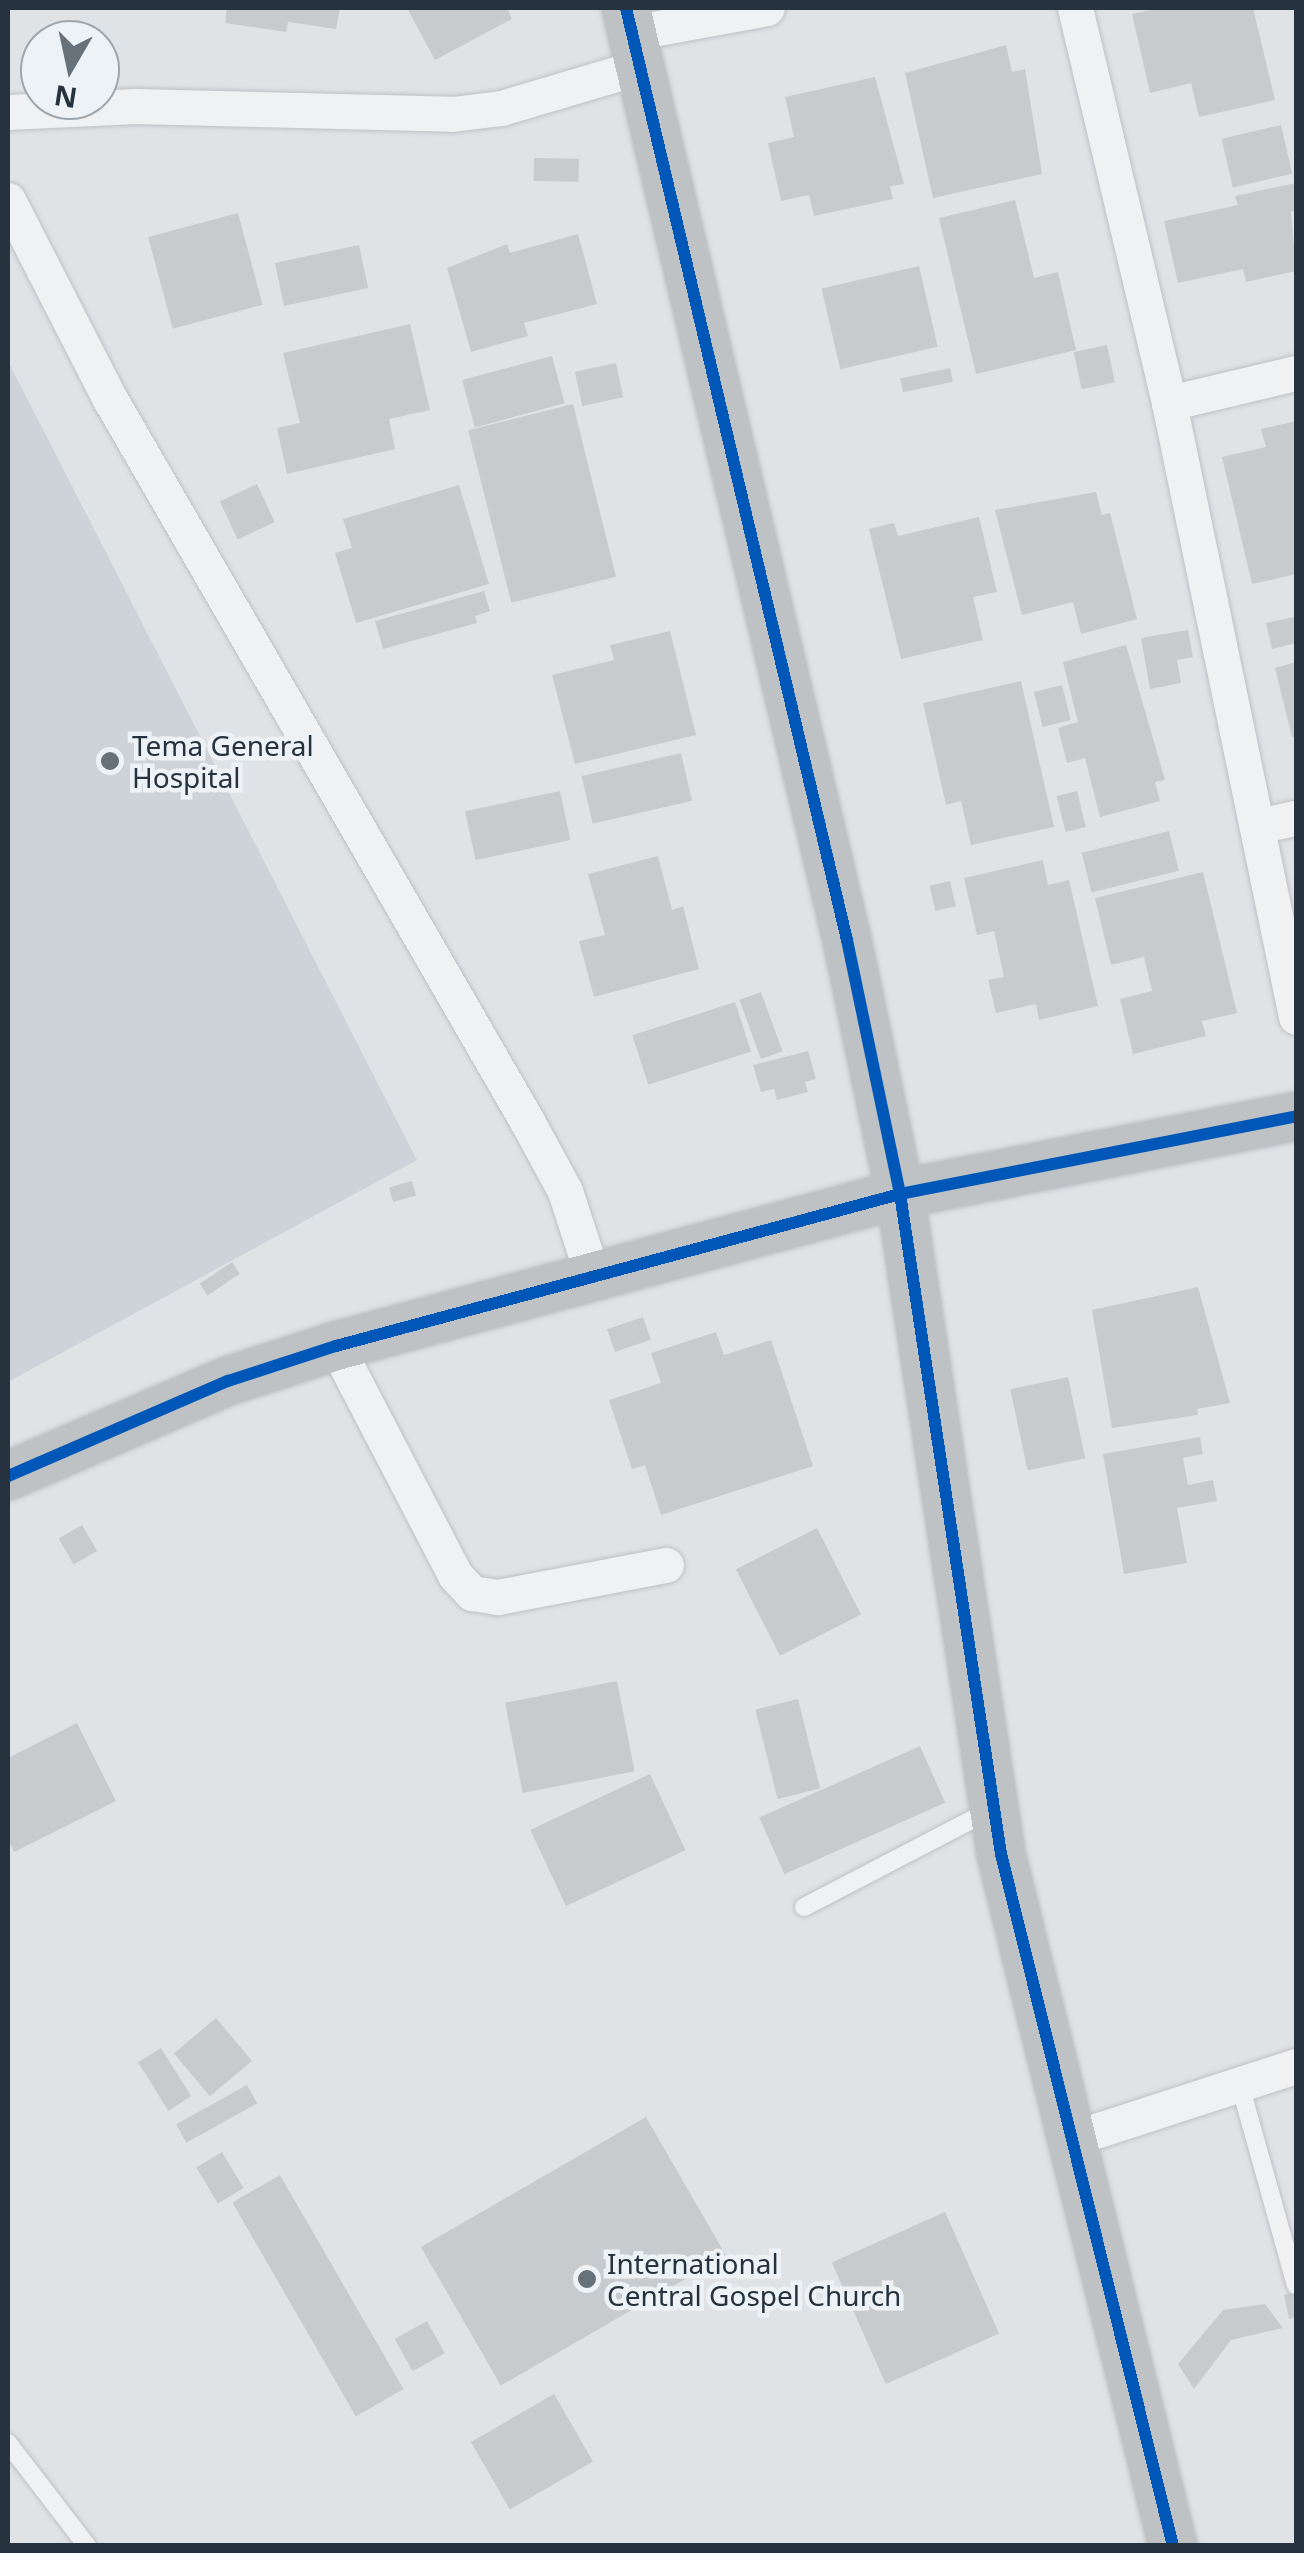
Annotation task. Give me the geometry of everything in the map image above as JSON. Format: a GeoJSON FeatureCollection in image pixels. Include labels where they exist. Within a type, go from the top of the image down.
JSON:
{"type":"FeatureCollection","features":[{"type":"Feature","properties":{"kind":"street"},"geometry":{"type":"LineString","coordinates":[[8,112],[136,106],[452,114],[501,108],[632,36],[768,8]]}},
{"type":"Feature","properties":{"kind":"street"},"geometry":{"type":"LineString","coordinates":[[1075,8],[1169,403],[1262,826],[1296,1017]]}},
{"type":"Feature","properties":{"kind":"street"},"geometry":{"type":"LineString","coordinates":[[632,36],[847,940],[900,1194],[993,1809],[1173,2546]]}},
{"type":"Feature","properties":{"kind":"street"},"geometry":{"type":"LineString","coordinates":[[8,200],[110,399],[527,1121],[565,1191],[592,1274]]}},
{"type":"Feature","properties":{"kind":"street"},"geometry":{"type":"LineString","coordinates":[[1169,403],[1296,374]]}},
{"type":"Feature","properties":{"kind":"street"},"geometry":{"type":"LineString","coordinates":[[1262,826],[1296,818]]}},
{"type":"Feature","properties":{"kind":"street"},"geometry":{"type":"LineString","coordinates":[[8,1476],[174,1402],[336,1346],[592,1274],[900,1194],[1296,1116]]}},
{"type":"Feature","properties":{"kind":"street"},"geometry":{"type":"LineString","coordinates":[[336,1346],[456,1575],[472,1593],[498,1597],[666,1565]]}},
{"type":"Feature","properties":{"kind":"street"},"geometry":{"type":"LineString","coordinates":[[1071,2139],[1296,2066]]}},
{"type":"Feature","properties":{"kind":"lane"},"geometry":{"type":"LineString","coordinates":[[804,1907],[993,1809]]}},
{"type":"Feature","properties":{"kind":"lane"},"geometry":{"type":"LineString","coordinates":[[1240,2085],[1296,2285]]}},
{"type":"Feature","properties":{"kind":"lane"},"geometry":{"type":"LineString","coordinates":[[8,2444],[88,2546]]}},
{"type":"Feature","properties":{"kind":"shaded area","name":"Tema General Hospital"},"geometry":{"type":"Polygon","coordinates":[[[8,361],[417,1160],[8,1382],[8,361]]]}},
{"type":"Feature","properties":{"kind":"building"},"geometry":{"type":"Polygon","coordinates":[[[227,8],[340,8],[336,29],[288,22],[286,32],[225,23],[227,8]]]}},
{"type":"Feature","properties":{"kind":"building"},"geometry":{"type":"Polygon","coordinates":[[[407,8],[507,8],[512,19],[435,60],[407,8]]]}},
{"type":"Feature","properties":{"kind":"building"},"geometry":{"type":"Polygon","coordinates":[[[1159,8],[1253,8],[1275,100],[1199,117],[1191,83],[1150,93],[1132,14],[1159,8]]]}},
{"type":"Feature","properties":{"kind":"building"},"geometry":{"type":"Polygon","coordinates":[[[1006,45],[1012,72],[1025,69],[1042,174],[933,198],[905,73],[1006,45]]]}},
{"type":"Feature","properties":{"kind":"building"},"geometry":{"type":"Polygon","coordinates":[[[875,77],[904,184],[890,186],[893,199],[814,216],[809,195],[781,201],[768,143],[794,137],[785,97],[875,77]]]}},
{"type":"Feature","properties":{"kind":"building"},"geometry":{"type":"Polygon","coordinates":[[[1281,125],[1292,174],[1233,187],[1222,139],[1281,125]]]}},
{"type":"Feature","properties":{"kind":"building"},"geometry":{"type":"Polygon","coordinates":[[[534,158],[579,159],[579,182],[534,181],[534,158]]]}},
{"type":"Feature","properties":{"kind":"building"},"geometry":{"type":"Polygon","coordinates":[[[1296,183],[1296,210],[1291,212],[1296,271],[1246,282],[1243,269],[1178,283],[1164,221],[1238,205],[1235,196],[1296,183]]]}},
{"type":"Feature","properties":{"kind":"building"},"geometry":{"type":"Polygon","coordinates":[[[1015,200],[1034,278],[1058,272],[1076,350],[976,374],[939,218],[1015,200]]]}},
{"type":"Feature","properties":{"kind":"building"},"geometry":{"type":"Polygon","coordinates":[[[238,213],[263,305],[173,329],[148,237],[238,213]]]}},
{"type":"Feature","properties":{"kind":"building"},"geometry":{"type":"Polygon","coordinates":[[[578,234],[597,304],[524,323],[528,336],[471,352],[447,268],[507,244],[510,253],[578,234]]]}},
{"type":"Feature","properties":{"kind":"building"},"geometry":{"type":"Polygon","coordinates":[[[359,245],[368,288],[284,306],[275,263],[359,245]]]}},
{"type":"Feature","properties":{"kind":"building"},"geometry":{"type":"Polygon","coordinates":[[[919,266],[938,347],[840,369],[822,288],[919,266]]]}},
{"type":"Feature","properties":{"kind":"building"},"geometry":{"type":"Polygon","coordinates":[[[410,324],[430,410],[389,419],[395,449],[287,474],[277,428],[300,423],[283,353],[410,324]]]}},
{"type":"Feature","properties":{"kind":"building"},"geometry":{"type":"Polygon","coordinates":[[[1107,345],[1115,382],[1082,389],[1074,352],[1107,345]]]}},
{"type":"Feature","properties":{"kind":"building"},"geometry":{"type":"Polygon","coordinates":[[[552,356],[565,403],[475,427],[462,380],[552,356]]]}},
{"type":"Feature","properties":{"kind":"building"},"geometry":{"type":"Polygon","coordinates":[[[616,363],[623,397],[582,406],[575,372],[616,363]]]}},
{"type":"Feature","properties":{"kind":"building"},"geometry":{"type":"Polygon","coordinates":[[[950,368],[953,382],[903,392],[900,379],[950,368]]]}},
{"type":"Feature","properties":{"kind":"building"},"geometry":{"type":"Polygon","coordinates":[[[573,404],[616,577],[511,603],[468,430],[573,404]]]}},
{"type":"Feature","properties":{"kind":"building"},"geometry":{"type":"Polygon","coordinates":[[[1296,421],[1296,574],[1252,584],[1222,457],[1266,447],[1261,429],[1296,421]]]}},
{"type":"Feature","properties":{"kind":"building"},"geometry":{"type":"Polygon","coordinates":[[[257,484],[275,522],[238,539],[220,501],[257,484]]]}},
{"type":"Feature","properties":{"kind":"building"},"geometry":{"type":"Polygon","coordinates":[[[459,485],[489,584],[356,623],[335,553],[352,548],[343,519],[459,485]]]}},
{"type":"Feature","properties":{"kind":"building"},"geometry":{"type":"Polygon","coordinates":[[[1096,492],[1102,515],[1110,513],[1137,619],[1081,634],[1073,602],[1022,615],[995,510],[1096,492]]]}},
{"type":"Feature","properties":{"kind":"building"},"geometry":{"type":"Polygon","coordinates":[[[979,517],[997,592],[973,597],[983,640],[901,659],[869,529],[894,523],[898,536],[979,517]]]}},
{"type":"Feature","properties":{"kind":"building"},"geometry":{"type":"Polygon","coordinates":[[[484,591],[490,611],[475,616],[477,623],[383,649],[375,621],[484,591]]]}},
{"type":"Feature","properties":{"kind":"building"},"geometry":{"type":"Polygon","coordinates":[[[1294,617],[1296,643],[1272,649],[1266,623],[1294,617]]]}},
{"type":"Feature","properties":{"kind":"building"},"geometry":{"type":"Polygon","coordinates":[[[1188,630],[1193,657],[1177,660],[1181,683],[1150,689],[1141,638],[1188,630]]]}},
{"type":"Feature","properties":{"kind":"building"},"geometry":{"type":"Polygon","coordinates":[[[670,631],[696,735],[575,764],[552,675],[614,660],[610,645],[670,631]]]}},
{"type":"Feature","properties":{"kind":"building"},"geometry":{"type":"Polygon","coordinates":[[[1126,645],[1165,780],[1155,782],[1160,801],[1100,817],[1085,758],[1067,763],[1058,728],[1078,722],[1063,662],[1126,645]]]}},
{"type":"Feature","properties":{"kind":"building"},"geometry":{"type":"Polygon","coordinates":[[[1296,662],[1296,736],[1292,737],[1275,668],[1296,662]]]}},
{"type":"Feature","properties":{"kind":"building"},"geometry":{"type":"Polygon","coordinates":[[[1021,681],[1054,827],[971,845],[961,801],[946,805],[923,703],[1021,681]]]}},
{"type":"Feature","properties":{"kind":"building"},"geometry":{"type":"Polygon","coordinates":[[[1062,685],[1071,720],[1043,727],[1034,692],[1062,685]]]}},
{"type":"Feature","properties":{"kind":"building"},"geometry":{"type":"Polygon","coordinates":[[[681,753],[692,801],[593,824],[582,776],[681,753]]]}},
{"type":"Feature","properties":{"kind":"building"},"geometry":{"type":"Polygon","coordinates":[[[560,791],[570,840],[476,860],[465,811],[560,791]]]}},
{"type":"Feature","properties":{"kind":"building"},"geometry":{"type":"Polygon","coordinates":[[[1077,791],[1086,827],[1066,832],[1057,796],[1077,791]]]}},
{"type":"Feature","properties":{"kind":"building"},"geometry":{"type":"Polygon","coordinates":[[[1169,831],[1179,871],[1092,893],[1082,853],[1169,831]]]}},
{"type":"Feature","properties":{"kind":"building"},"geometry":{"type":"Polygon","coordinates":[[[658,856],[672,910],[683,906],[699,969],[594,997],[579,941],[605,935],[588,874],[658,856]]]}},
{"type":"Feature","properties":{"kind":"building"},"geometry":{"type":"Polygon","coordinates":[[[1043,860],[1048,885],[1069,880],[1098,1006],[1039,1020],[1036,1004],[996,1013],[988,980],[1004,977],[994,931],[977,935],[964,878],[1043,860]]]}},
{"type":"Feature","properties":{"kind":"building"},"geometry":{"type":"Polygon","coordinates":[[[1203,872],[1237,1013],[1202,1021],[1206,1036],[1133,1054],[1120,999],[1152,991],[1144,957],[1111,965],[1095,898],[1203,872]]]}},
{"type":"Feature","properties":{"kind":"building"},"geometry":{"type":"Polygon","coordinates":[[[950,881],[956,906],[935,911],[930,886],[950,881]]]}},
{"type":"Feature","properties":{"kind":"building"},"geometry":{"type":"Polygon","coordinates":[[[761,992],[783,1051],[761,1059],[739,1000],[761,992]]]}},
{"type":"Feature","properties":{"kind":"building"},"geometry":{"type":"Polygon","coordinates":[[[735,1002],[751,1051],[648,1085],[632,1035],[735,1002]]]}},
{"type":"Feature","properties":{"kind":"building"},"geometry":{"type":"Polygon","coordinates":[[[808,1051],[816,1079],[805,1082],[808,1092],[777,1100],[774,1089],[761,1092],[753,1065],[808,1051]]]}},
{"type":"Feature","properties":{"kind":"building"},"geometry":{"type":"Polygon","coordinates":[[[412,1181],[416,1195],[393,1202],[389,1188],[412,1181]]]}},
{"type":"Feature","properties":{"kind":"building"},"geometry":{"type":"Polygon","coordinates":[[[232,1262],[240,1274],[207,1295],[200,1284],[232,1262]]]}},
{"type":"Feature","properties":{"kind":"building"},"geometry":{"type":"Polygon","coordinates":[[[1198,1287],[1230,1403],[1197,1409],[1198,1415],[1112,1428],[1092,1310],[1198,1287]]]}},
{"type":"Feature","properties":{"kind":"building"},"geometry":{"type":"Polygon","coordinates":[[[643,1317],[651,1340],[615,1352],[607,1329],[643,1317]]]}},
{"type":"Feature","properties":{"kind":"building"},"geometry":{"type":"Polygon","coordinates":[[[716,1332],[724,1355],[771,1340],[813,1466],[661,1515],[645,1465],[632,1469],[609,1400],[661,1383],[651,1353],[716,1332]]]}},
{"type":"Feature","properties":{"kind":"building"},"geometry":{"type":"Polygon","coordinates":[[[1068,1377],[1085,1458],[1028,1470],[1010,1389],[1068,1377]]]}},
{"type":"Feature","properties":{"kind":"building"},"geometry":{"type":"Polygon","coordinates":[[[1200,1437],[1203,1454],[1183,1458],[1188,1485],[1213,1480],[1217,1501],[1177,1508],[1187,1563],[1124,1574],[1103,1454],[1200,1437]]]}},
{"type":"Feature","properties":{"kind":"building"},"geometry":{"type":"Polygon","coordinates":[[[82,1525],[97,1551],[74,1564],[59,1538],[82,1525]]]}},
{"type":"Feature","properties":{"kind":"building"},"geometry":{"type":"Polygon","coordinates":[[[817,1528],[861,1614],[780,1656],[736,1569],[817,1528]]]}},
{"type":"Feature","properties":{"kind":"building"},"geometry":{"type":"Polygon","coordinates":[[[617,1681],[635,1771],[523,1793],[505,1703],[617,1681]]]}},
{"type":"Feature","properties":{"kind":"building"},"geometry":{"type":"Polygon","coordinates":[[[798,1699],[820,1788],[778,1799],[755,1710],[798,1699]]]}},
{"type":"Feature","properties":{"kind":"building"},"geometry":{"type":"Polygon","coordinates":[[[77,1723],[116,1801],[14,1852],[8,1838],[8,1758],[77,1723]]]}},
{"type":"Feature","properties":{"kind":"building"},"geometry":{"type":"Polygon","coordinates":[[[920,1746],[945,1803],[784,1874],[759,1818],[920,1746]]]}},
{"type":"Feature","properties":{"kind":"building"},"geometry":{"type":"Polygon","coordinates":[[[650,1774],[685,1850],[566,1906],[530,1830],[650,1774]]]}},
{"type":"Feature","properties":{"kind":"building"},"geometry":{"type":"Polygon","coordinates":[[[216,2018],[252,2061],[210,2096],[174,2053],[216,2018]]]}},
{"type":"Feature","properties":{"kind":"building"},"geometry":{"type":"Polygon","coordinates":[[[161,2048],[191,2096],[168,2111],[138,2062],[161,2048]]]}},
{"type":"Feature","properties":{"kind":"building"},"geometry":{"type":"Polygon","coordinates":[[[247,2085],[257,2103],[186,2143],[176,2124],[247,2085]]]}},
{"type":"Feature","properties":{"kind":"building"},"geometry":{"type":"Polygon","coordinates":[[[646,2117],[726,2256],[501,2386],[421,2247],[646,2117]]]}},
{"type":"Feature","properties":{"kind":"building"},"geometry":{"type":"Polygon","coordinates":[[[222,2152],[244,2188],[218,2203],[196,2167],[222,2152]]]}},
{"type":"Feature","properties":{"kind":"building"},"geometry":{"type":"Polygon","coordinates":[[[280,2175],[404,2389],[356,2416],[232,2202],[280,2175]]]}},
{"type":"Feature","properties":{"kind":"building"},"geometry":{"type":"Polygon","coordinates":[[[945,2212],[999,2334],[886,2384],[832,2262],[945,2212]]]}},
{"type":"Feature","properties":{"kind":"building"},"geometry":{"type":"Polygon","coordinates":[[[1296,2292],[1296,2317],[1289,2319],[1284,2295],[1296,2292]]]}},
{"type":"Feature","properties":{"kind":"building"},"geometry":{"type":"Polygon","coordinates":[[[1265,2304],[1283,2328],[1231,2340],[1194,2389],[1178,2364],[1223,2310],[1265,2304]]]}},
{"type":"Feature","properties":{"kind":"building"},"geometry":{"type":"Polygon","coordinates":[[[427,2321],[445,2353],[413,2371],[395,2339],[427,2321]]]}},
{"type":"Feature","properties":{"kind":"building"},"geometry":{"type":"Polygon","coordinates":[[[554,2394],[593,2462],[510,2510],[471,2442],[554,2394]]]}},
{"type":"Feature","properties":{"kind":"cycle path"},"geometry":{"type":"LineString","coordinates":[[626,8],[847,940],[900,1194],[1001,1854],[1173,2546]]}},
{"type":"Feature","properties":{"kind":"cycle path"},"geometry":{"type":"LineString","coordinates":[[8,1476],[228,1381],[336,1346],[900,1194],[1296,1116]]}},
{"type":"Feature","properties":{"kind":"place","name":"Tema General Hospital"},"geometry":{"type":"Point","coordinates":[110,761]}},
{"type":"Feature","properties":{"kind":"place","name":"International Central Gospel Church"},"geometry":{"type":"Point","coordinates":[587,2279]}}]}
